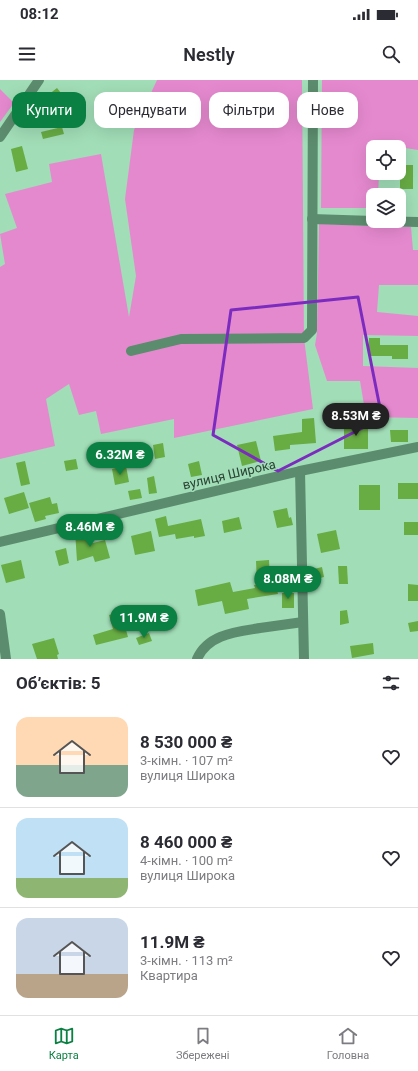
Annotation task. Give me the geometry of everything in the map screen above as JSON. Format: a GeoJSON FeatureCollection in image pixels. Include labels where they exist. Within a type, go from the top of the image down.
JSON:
{"type":"FeatureCollection","features":[{"type":"Feature","properties":{"kind":"street"},"geometry":{"type":"LineString","coordinates":[[0,137],[39,80]]}},
{"type":"Feature","properties":{"kind":"street"},"geometry":{"type":"LineString","coordinates":[[131,351],[182,339],[304,338],[312,330],[313,80]]}},
{"type":"Feature","properties":{"kind":"street"},"geometry":{"type":"LineString","coordinates":[[312,219],[366,221]]}},
{"type":"Feature","properties":{"kind":"street"},"geometry":{"type":"LineString","coordinates":[[406,222],[418,222]]}},
{"type":"Feature","properties":{"kind":"street","name":"вулиця Широка"},"geometry":{"type":"LineString","coordinates":[[0,542],[300,471],[418,447]]}},
{"type":"Feature","properties":{"kind":"street"},"geometry":{"type":"LineString","coordinates":[[300,471],[304,659]]}},
{"type":"Feature","properties":{"kind":"street"},"geometry":{"type":"LineString","coordinates":[[0,614],[6,659]]}},
{"type":"Feature","properties":{"kind":"street"},"geometry":{"type":"LineString","coordinates":[[197,659],[205,646],[230,633],[303,622]]}},
{"type":"Feature","properties":{"kind":"highlighted area"},"geometry":{"type":"Polygon","coordinates":[[[358,297],[382,418],[278,471],[213,435],[231,310],[358,297]]]}},
{"type":"Feature","properties":{"kind":"shaded area"},"geometry":{"type":"Polygon","coordinates":[[[157,80],[302,80],[302,92],[297,92],[297,128],[302,128],[304,338],[313,409],[174,438],[174,419],[101,434],[96,411],[79,415],[69,384],[46,399],[55,446],[0,459],[0,267],[5,264],[0,234],[17,228],[5,194],[52,182],[49,164],[101,154],[129,317],[136,276],[125,199],[134,130],[135,128],[201,128],[201,92],[151,92],[157,80]]]}},
{"type":"Feature","properties":{"kind":"shaded area"},"geometry":{"type":"Polygon","coordinates":[[[322,80],[418,80],[418,150],[406,148],[406,140],[366,140],[366,180],[379,180],[378,188],[366,188],[366,208],[321,208],[322,128],[358,128],[358,92],[322,92],[322,80]]]}},
{"type":"Feature","properties":{"kind":"shaded area"},"geometry":{"type":"Polygon","coordinates":[[[0,89],[12,101],[12,106],[0,122],[0,89]]]}},
{"type":"Feature","properties":{"kind":"shaded area"},"geometry":{"type":"Polygon","coordinates":[[[319,224],[366,226],[366,228],[411,227],[413,250],[418,250],[418,285],[379,285],[377,312],[418,316],[418,336],[363,335],[363,366],[418,368],[418,418],[366,417],[360,381],[327,381],[315,345],[317,333],[319,224]]]}},
{"type":"Feature","properties":{"kind":"building"},"geometry":{"type":"Polygon","coordinates":[[[57,88],[60,92],[52,92],[57,88]]]}},
{"type":"Feature","properties":{"kind":"building"},"geometry":{"type":"Polygon","coordinates":[[[62,128],[64,134],[43,139],[41,132],[62,128]]]}},
{"type":"Feature","properties":{"kind":"building"},"geometry":{"type":"Polygon","coordinates":[[[22,146],[28,169],[16,172],[11,149],[22,146]]]}},
{"type":"Feature","properties":{"kind":"building"},"geometry":{"type":"Polygon","coordinates":[[[406,165],[413,165],[413,189],[400,188],[400,180],[406,180],[406,165]]]}},
{"type":"Feature","properties":{"kind":"building"},"geometry":{"type":"Polygon","coordinates":[[[369,338],[380,338],[380,345],[408,345],[408,359],[392,359],[392,356],[369,356],[369,338]]]}},
{"type":"Feature","properties":{"kind":"building"},"geometry":{"type":"Polygon","coordinates":[[[314,418],[316,443],[290,445],[290,449],[275,451],[273,436],[302,432],[302,419],[314,418]]]}},
{"type":"Feature","properties":{"kind":"building"},"geometry":{"type":"Polygon","coordinates":[[[344,425],[368,425],[368,449],[344,449],[344,425]]]}},
{"type":"Feature","properties":{"kind":"building"},"geometry":{"type":"Polygon","coordinates":[[[390,430],[408,430],[408,442],[391,442],[390,430]]]}},
{"type":"Feature","properties":{"kind":"building"},"geometry":{"type":"Polygon","coordinates":[[[256,441],[261,461],[242,466],[237,445],[256,441]]]}},
{"type":"Feature","properties":{"kind":"building"},"geometry":{"type":"Polygon","coordinates":[[[163,443],[165,457],[155,459],[153,445],[163,443]]]}},
{"type":"Feature","properties":{"kind":"building"},"geometry":{"type":"Polygon","coordinates":[[[76,459],[78,469],[66,471],[64,461],[76,459]]]}},
{"type":"Feature","properties":{"kind":"building"},"geometry":{"type":"Polygon","coordinates":[[[25,461],[30,484],[21,486],[16,463],[25,461]]]}},
{"type":"Feature","properties":{"kind":"building"},"geometry":{"type":"Polygon","coordinates":[[[199,461],[202,475],[191,477],[188,464],[199,461]]]}},
{"type":"Feature","properties":{"kind":"building"},"geometry":{"type":"Polygon","coordinates":[[[126,466],[129,482],[115,485],[112,469],[126,466]]]}},
{"type":"Feature","properties":{"kind":"building"},"geometry":{"type":"Polygon","coordinates":[[[154,476],[157,493],[149,494],[147,478],[154,476]]]}},
{"type":"Feature","properties":{"kind":"building"},"geometry":{"type":"Polygon","coordinates":[[[398,483],[418,483],[418,499],[398,499],[398,483]]]}},
{"type":"Feature","properties":{"kind":"building"},"geometry":{"type":"Polygon","coordinates":[[[359,485],[380,485],[380,510],[359,510],[359,485]]]}},
{"type":"Feature","properties":{"kind":"building"},"geometry":{"type":"Polygon","coordinates":[[[140,489],[142,498],[130,500],[128,491],[140,489]]]}},
{"type":"Feature","properties":{"kind":"building"},"geometry":{"type":"Polygon","coordinates":[[[24,492],[29,508],[9,514],[4,498],[24,492]]]}},
{"type":"Feature","properties":{"kind":"building"},"geometry":{"type":"Polygon","coordinates":[[[50,497],[52,504],[57,503],[59,513],[45,516],[46,519],[35,522],[29,503],[50,497]]]}},
{"type":"Feature","properties":{"kind":"building"},"geometry":{"type":"Polygon","coordinates":[[[287,508],[289,518],[291,517],[293,525],[277,528],[273,511],[287,508]]]}},
{"type":"Feature","properties":{"kind":"building"},"geometry":{"type":"Polygon","coordinates":[[[166,516],[168,526],[201,519],[205,536],[176,539],[175,534],[159,537],[155,519],[166,516]]]}},
{"type":"Feature","properties":{"kind":"building"},"geometry":{"type":"Polygon","coordinates":[[[239,517],[242,529],[224,533],[222,521],[239,517]]]}},
{"type":"Feature","properties":{"kind":"building"},"geometry":{"type":"Polygon","coordinates":[[[404,522],[418,522],[418,535],[404,535],[404,522]]]}},
{"type":"Feature","properties":{"kind":"building"},"geometry":{"type":"Polygon","coordinates":[[[85,529],[89,544],[105,540],[110,558],[95,562],[93,556],[77,561],[75,531],[85,529]]]}},
{"type":"Feature","properties":{"kind":"building"},"geometry":{"type":"Polygon","coordinates":[[[336,530],[340,549],[321,553],[317,534],[336,530]]]}},
{"type":"Feature","properties":{"kind":"building"},"geometry":{"type":"Polygon","coordinates":[[[151,531],[155,551],[135,555],[131,536],[151,531]]]}},
{"type":"Feature","properties":{"kind":"building"},"geometry":{"type":"Polygon","coordinates":[[[66,548],[69,563],[59,566],[55,551],[66,548]]]}},
{"type":"Feature","properties":{"kind":"building"},"geometry":{"type":"Polygon","coordinates":[[[21,560],[25,578],[6,583],[1,565],[21,560]]]}},
{"type":"Feature","properties":{"kind":"building"},"geometry":{"type":"Polygon","coordinates":[[[269,560],[270,583],[275,582],[278,594],[247,599],[249,609],[225,614],[222,601],[198,606],[195,590],[230,582],[233,592],[255,588],[254,585],[257,585],[256,561],[269,560]]]}},
{"type":"Feature","properties":{"kind":"building"},"geometry":{"type":"Polygon","coordinates":[[[338,566],[347,566],[348,584],[339,584],[338,566]]]}},
{"type":"Feature","properties":{"kind":"building"},"geometry":{"type":"Polygon","coordinates":[[[322,567],[324,577],[312,580],[310,570],[322,567]]]}},
{"type":"Feature","properties":{"kind":"building"},"geometry":{"type":"Polygon","coordinates":[[[408,584],[418,585],[418,601],[408,601],[408,584]]]}},
{"type":"Feature","properties":{"kind":"building"},"geometry":{"type":"Polygon","coordinates":[[[282,593],[294,593],[294,608],[282,608],[282,593]]]}},
{"type":"Feature","properties":{"kind":"building"},"geometry":{"type":"Polygon","coordinates":[[[347,610],[349,623],[340,625],[340,611],[347,610]]]}},
{"type":"Feature","properties":{"kind":"building"},"geometry":{"type":"Polygon","coordinates":[[[121,612],[128,637],[96,645],[93,635],[113,629],[109,615],[121,612]]]}},
{"type":"Feature","properties":{"kind":"building"},"geometry":{"type":"Polygon","coordinates":[[[418,621],[418,631],[410,632],[408,623],[418,621]]]}},
{"type":"Feature","properties":{"kind":"building"},"geometry":{"type":"Polygon","coordinates":[[[149,633],[152,641],[139,645],[136,638],[149,633]]]}},
{"type":"Feature","properties":{"kind":"building"},"geometry":{"type":"Polygon","coordinates":[[[54,638],[59,654],[57,655],[58,659],[37,659],[32,644],[54,638]]]}},
{"type":"Feature","properties":{"kind":"building"},"geometry":{"type":"Polygon","coordinates":[[[373,643],[374,654],[352,658],[350,646],[373,643]]]}}]}
